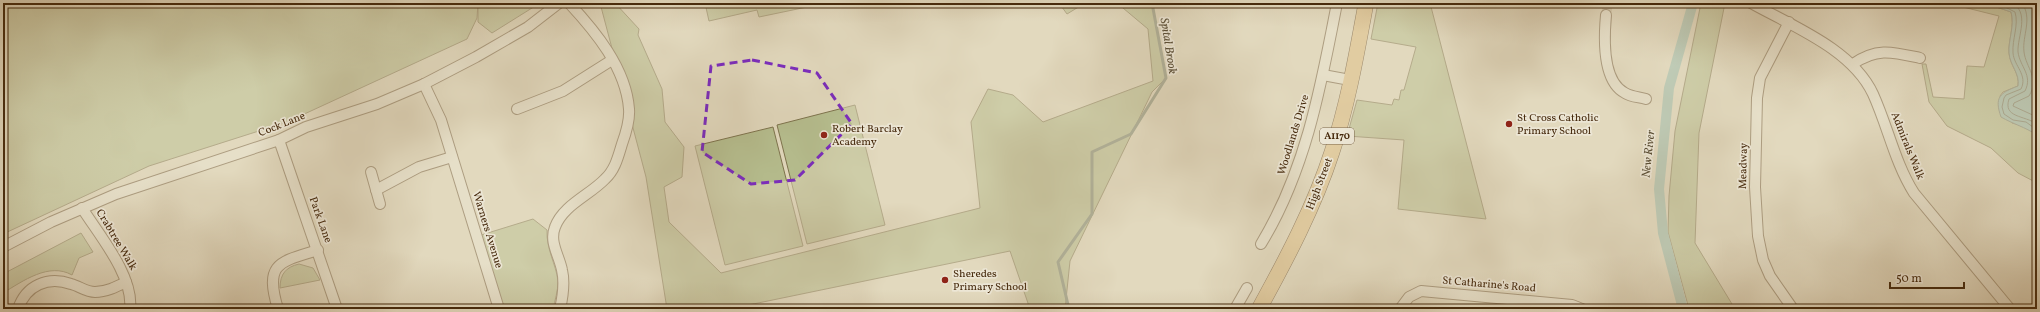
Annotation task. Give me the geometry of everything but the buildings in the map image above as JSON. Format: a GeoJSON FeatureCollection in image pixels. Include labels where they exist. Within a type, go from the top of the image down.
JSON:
{"type":"FeatureCollection","features":[{"type":"Feature","properties":{"kind":"main road","name":"High Street"},"geometry":{"type":"LineString","coordinates":[[1259,309],[1298,236],[1310,209],[1338,135],[1366,3]]}},
{"type":"Feature","properties":{"kind":"street","name":"Cock Lane"},"geometry":{"type":"LineString","coordinates":[[3,247],[82,208],[130,190],[279,140],[306,127],[377,104],[424,84],[465,63],[528,27],[559,3]]}},
{"type":"Feature","properties":{"kind":"street"},"geometry":{"type":"LineString","coordinates":[[560,309],[564,276],[553,242],[556,224],[566,211],[599,185],[614,167],[629,120],[630,110],[626,91],[612,60],[593,30],[569,3]]}},
{"type":"Feature","properties":{"kind":"street","name":"Woodlands Drive"},"geometry":{"type":"LineString","coordinates":[[1262,244],[1285,200],[1300,163],[1324,74],[1337,3]]}},
{"type":"Feature","properties":{"kind":"street","name":"Admirals Walk"},"geometry":{"type":"LineString","coordinates":[[1751,3],[1789,22],[1853,64],[1873,94],[1903,172],[1914,193],[2010,309]]}},
{"type":"Feature","properties":{"kind":"street"},"geometry":{"type":"LineString","coordinates":[[1606,15],[1605,32],[1607,64],[1613,82],[1624,93],[1646,99]]}},
{"type":"Feature","properties":{"kind":"street","name":"Meadway"},"geometry":{"type":"LineString","coordinates":[[1789,22],[1760,78],[1757,98],[1755,187],[1758,236],[1763,260],[1770,276],[1793,309]]}},
{"type":"Feature","properties":{"kind":"street"},"geometry":{"type":"LineString","coordinates":[[1853,64],[1869,54],[1881,52],[1920,58]]}},
{"type":"Feature","properties":{"kind":"street"},"geometry":{"type":"LineString","coordinates":[[517,108],[563,91],[612,60]]}},
{"type":"Feature","properties":{"kind":"street"},"geometry":{"type":"LineString","coordinates":[[1324,74],[1350,80]]}},
{"type":"Feature","properties":{"kind":"street","name":"Warners Avenue"},"geometry":{"type":"LineString","coordinates":[[424,84],[441,120],[498,309]]}},
{"type":"Feature","properties":{"kind":"street","name":"Park Lane"},"geometry":{"type":"LineString","coordinates":[[279,140],[337,309]]}},
{"type":"Feature","properties":{"kind":"street"},"geometry":{"type":"LineString","coordinates":[[376,190],[409,171],[452,157]]}},
{"type":"Feature","properties":{"kind":"street"},"geometry":{"type":"LineString","coordinates":[[371,172],[380,204]]}},
{"type":"Feature","properties":{"kind":"street","name":"Crabtree Walk"},"geometry":{"type":"LineString","coordinates":[[82,208],[115,260],[126,282],[130,293],[130,309]]}},
{"type":"Feature","properties":{"kind":"street"},"geometry":{"type":"LineString","coordinates":[[278,309],[272,285],[275,270],[284,261],[318,250]]}},
{"type":"Feature","properties":{"kind":"street"},"geometry":{"type":"LineString","coordinates":[[18,309],[27,291],[38,284],[45,282],[63,282],[93,292],[110,290],[126,282]]}},
{"type":"Feature","properties":{"kind":"street"},"geometry":{"type":"LineString","coordinates":[[1235,309],[1247,288]]}},
{"type":"Feature","properties":{"kind":"street","name":"St Catharine's Road"},"geometry":{"type":"LineString","coordinates":[[1400,309],[1409,297],[1421,291],[1572,305],[1582,309]]}},
{"type":"Feature","properties":{"kind":"highlighted area"},"geometry":{"type":"Polygon","coordinates":[[[752,60],[817,73],[852,124],[795,180],[751,184],[702,152],[711,66],[752,60]]]}},
{"type":"Feature","properties":{"kind":"green space"},"geometry":{"type":"Polygon","coordinates":[[[3,3],[478,3],[477,18],[467,39],[287,122],[149,166],[3,234],[3,3]]]}},
{"type":"Feature","properties":{"kind":"green space"},"geometry":{"type":"Polygon","coordinates":[[[478,3],[540,3],[492,33],[478,22],[478,3]]]}},
{"type":"Feature","properties":{"kind":"green space"},"geometry":{"type":"Polygon","coordinates":[[[600,3],[615,3],[639,29],[638,35],[662,89],[665,122],[684,147],[682,177],[664,187],[669,222],[721,273],[980,208],[971,122],[988,89],[1013,95],[1043,122],[1153,81],[1148,29],[1117,3],[1152,3],[1166,78],[1152,92],[1070,261],[1065,309],[1030,309],[1010,251],[729,309],[667,309],[646,177],[600,3]]]}},
{"type":"Feature","properties":{"kind":"green space"},"geometry":{"type":"Polygon","coordinates":[[[705,3],[806,3],[807,7],[759,17],[757,10],[709,21],[705,3]]]}},
{"type":"Feature","properties":{"kind":"green space"},"geometry":{"type":"Polygon","coordinates":[[[1059,3],[1085,3],[1067,14],[1059,3]]]}},
{"type":"Feature","properties":{"kind":"green space"},"geometry":{"type":"Polygon","coordinates":[[[1378,3],[1430,3],[1486,219],[1398,209],[1404,140],[1347,136],[1357,100],[1392,105],[1394,99],[1399,100],[1401,90],[1404,90],[1416,47],[1371,39],[1378,3]]]}},
{"type":"Feature","properties":{"kind":"green space"},"geometry":{"type":"Polygon","coordinates":[[[1701,3],[1725,3],[1699,133],[1695,243],[1735,309],[1689,309],[1668,232],[1669,196],[1675,131],[1701,3]]]}},
{"type":"Feature","properties":{"kind":"green space"},"geometry":{"type":"Polygon","coordinates":[[[1947,3],[1985,3],[2011,12],[2012,28],[2009,53],[2011,62],[2018,77],[2018,86],[2003,92],[2000,96],[2012,123],[2024,126],[2037,135],[2037,183],[2018,173],[1991,148],[1947,126],[1929,102],[1922,64],[1926,64],[1933,97],[1964,99],[1967,66],[1984,67],[1999,16],[1947,3]]]}},
{"type":"Feature","properties":{"kind":"green space"},"geometry":{"type":"Polygon","coordinates":[[[855,105],[885,225],[807,244],[777,125],[855,105]]]}},
{"type":"Feature","properties":{"kind":"green space"},"geometry":{"type":"Polygon","coordinates":[[[773,127],[803,246],[725,265],[695,146],[773,127]]]}},
{"type":"Feature","properties":{"kind":"green space"},"geometry":{"type":"Polygon","coordinates":[[[533,219],[547,230],[548,244],[558,281],[553,309],[505,309],[498,299],[478,236],[533,219]]]}},
{"type":"Feature","properties":{"kind":"green space"},"geometry":{"type":"Polygon","coordinates":[[[81,233],[93,252],[79,258],[72,275],[54,271],[45,272],[28,279],[3,293],[3,274],[81,233]]]}},
{"type":"Feature","properties":{"kind":"green space"},"geometry":{"type":"Polygon","coordinates":[[[299,264],[313,268],[320,280],[280,288],[281,279],[287,269],[299,264]]]}},
{"type":"Feature","properties":{"kind":"water"},"geometry":{"type":"Polygon","coordinates":[[[1985,3],[2037,3],[2037,135],[2001,117],[1998,105],[2000,97],[2007,91],[2018,86],[2018,77],[2011,62],[2009,53],[2012,17],[2011,12],[1985,3]]]}},
{"type":"Feature","properties":{"kind":"waterway","name":"Spital Brook"},"geometry":{"type":"LineString","coordinates":[[1069,309],[1058,262],[1092,214],[1092,152],[1131,134],[1166,78],[1152,3]]}},
{"type":"Feature","properties":{"kind":"waterway","name":"New River"},"geometry":{"type":"LineString","coordinates":[[1683,309],[1663,233],[1659,189],[1669,88],[1693,3]]}},
{"type":"Feature","properties":{"kind":"tunnel"},"geometry":{"type":"LineString","coordinates":[[1606,15],[1608,3]]}},
{"type":"Feature","properties":{"kind":"place","name":"St Cross Catholic Primary School"},"geometry":{"type":"Point","coordinates":[1509,124]}},
{"type":"Feature","properties":{"kind":"place","name":"Robert Barclay Academy"},"geometry":{"type":"Point","coordinates":[824,135]}},
{"type":"Feature","properties":{"kind":"place","name":"Sheredes Primary School"},"geometry":{"type":"Point","coordinates":[945,280]}}]}
